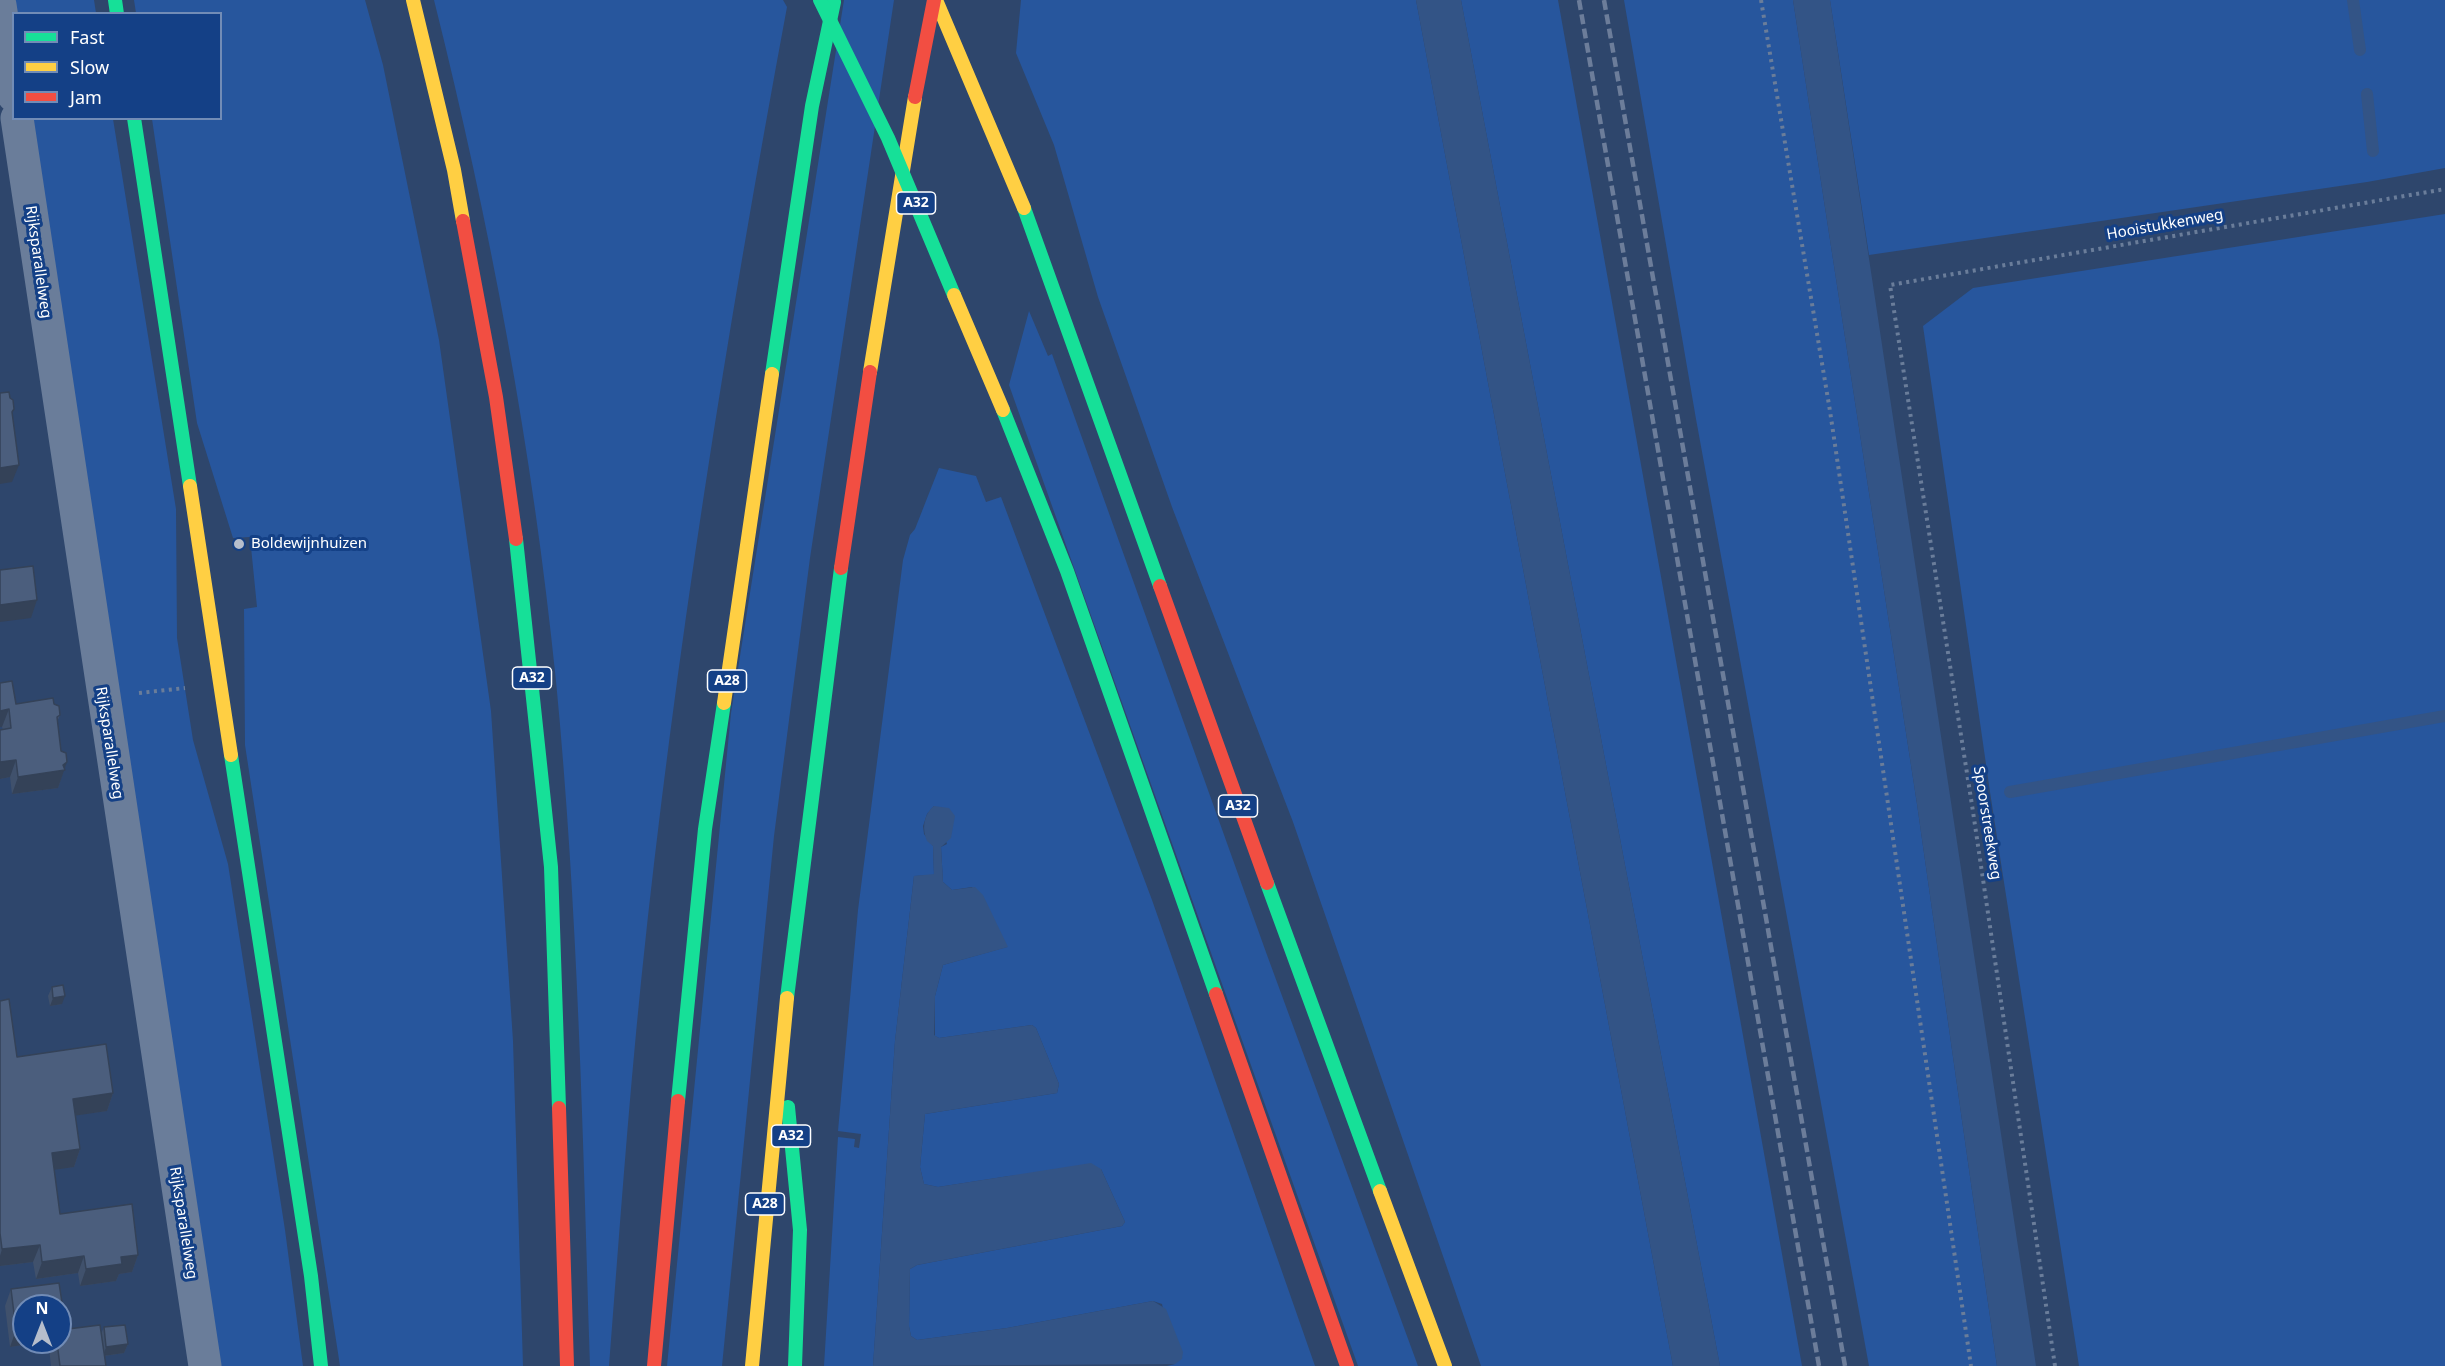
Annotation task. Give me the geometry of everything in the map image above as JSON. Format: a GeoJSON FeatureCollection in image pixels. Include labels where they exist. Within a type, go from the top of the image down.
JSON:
{"type":"FeatureCollection","features":[{"type":"Feature","properties":{"kind":"main road","name":"A32"},"geometry":{"type":"LineString","coordinates":[[413,0],[454,170],[496,397],[522,581],[551,867],[567,1366]]}},
{"type":"Feature","properties":{"kind":"main road","name":"A32"},"geometry":{"type":"LineString","coordinates":[[820,0],[888,138],[1003,410],[1071,582],[1347,1366]]}},
{"type":"Feature","properties":{"kind":"main road","name":"A28"},"geometry":{"type":"LineString","coordinates":[[654,1366],[665,1229],[705,829],[812,106],[834,0]]}},
{"type":"Feature","properties":{"kind":"main road","name":"A32"},"geometry":{"type":"LineString","coordinates":[[935,0],[967,68],[1037,244],[1272,901],[1445,1366]]}},
{"type":"Feature","properties":{"kind":"main road","name":"A28"},"geometry":{"type":"LineString","coordinates":[[752,1366],[770,1143],[835,598],[911,111],[935,0]]}},
{"type":"Feature","properties":{"kind":"main road"},"geometry":{"type":"LineString","coordinates":[[134,120],[311,1276],[321,1366]]}},
{"type":"Feature","properties":{"kind":"main road","name":"A32"},"geometry":{"type":"LineString","coordinates":[[782,1042],[800,1230],[795,1366]]}},
{"type":"Feature","properties":{"kind":"street"},"geometry":{"type":"LineString","coordinates":[[0,5],[12,83]]}},
{"type":"Feature","properties":{"kind":"street","name":"Rijksparallelweg"},"geometry":{"type":"LineString","coordinates":[[17,120],[102,696],[205,1366]]}},
{"type":"Feature","properties":{"kind":"path"},"geometry":{"type":"LineString","coordinates":[[1761,0],[1832,423],[1971,1366]]}},
{"type":"Feature","properties":{"kind":"path","name":"Hooistukkenweg"},"geometry":{"type":"LineString","coordinates":[[1890,285],[2445,189]]}},
{"type":"Feature","properties":{"kind":"path","name":"Spoorstreekweg"},"geometry":{"type":"LineString","coordinates":[[1890,285],[1972,805],[2055,1366]]}},
{"type":"Feature","properties":{"kind":"path"},"geometry":{"type":"LineString","coordinates":[[102,696],[220,684]]}},
{"type":"Feature","properties":{"kind":"shaded area"},"geometry":{"type":"Polygon","coordinates":[[[10,0],[94,0],[96,12],[13,12],[10,0]]]}},
{"type":"Feature","properties":{"kind":"shaded area"},"geometry":{"type":"Polygon","coordinates":[[[134,0],[365,0],[383,65],[439,340],[491,711],[513,1041],[523,1366],[340,1366],[245,745],[244,609],[257,607],[250,537],[233,538],[197,423],[152,120],[222,120],[222,12],[136,12],[134,0]]]}},
{"type":"Feature","properties":{"kind":"shaded area"},"geometry":{"type":"Polygon","coordinates":[[[434,0],[783,0],[787,7],[723,371],[670,737],[636,1030],[609,1366],[590,1366],[582,1109],[570,852],[556,681],[535,509],[491,254],[434,0]]]}},
{"type":"Feature","properties":{"kind":"shaded area"},"geometry":{"type":"Polygon","coordinates":[[[844,0],[894,0],[810,558],[774,836],[722,1366],[667,1366],[731,713],[844,0]]]}},
{"type":"Feature","properties":{"kind":"shaded area"},"geometry":{"type":"Polygon","coordinates":[[[1021,0],[1416,0],[1673,1366],[1481,1366],[1293,822],[1172,507],[1098,297],[1054,145],[1016,53],[1021,0]]]}},
{"type":"Feature","properties":{"kind":"shaded area"},"geometry":{"type":"Polygon","coordinates":[[[1416,0],[1461,0],[1720,1366],[1673,1366],[1416,0]]]}},
{"type":"Feature","properties":{"kind":"shaded area"},"geometry":{"type":"Polygon","coordinates":[[[1461,0],[1558,0],[1802,1366],[1720,1366],[1461,0]]]}},
{"type":"Feature","properties":{"kind":"shaded area"},"geometry":{"type":"Polygon","coordinates":[[[1624,0],[1793,0],[1917,804],[1997,1366],[1869,1366],[1696,419],[1624,0]]]}},
{"type":"Feature","properties":{"kind":"shaded area"},"geometry":{"type":"Polygon","coordinates":[[[1793,0],[1830,0],[2036,1366],[1997,1366],[1917,804],[1793,0]]]}},
{"type":"Feature","properties":{"kind":"shaded area"},"geometry":{"type":"Polygon","coordinates":[[[1830,0],[2445,0],[2445,168],[2367,182],[1869,255],[1830,0]]]}},
{"type":"Feature","properties":{"kind":"shaded area"},"geometry":{"type":"Polygon","coordinates":[[[28,120],[113,120],[176,509],[177,638],[193,740],[228,864],[285,1230],[303,1366],[218,1366],[28,120]]]}},
{"type":"Feature","properties":{"kind":"shaded area"},"geometry":{"type":"Polygon","coordinates":[[[2445,214],[2445,1366],[2079,1366],[1990,792],[1923,326],[1973,288],[2445,214]]]}},
{"type":"Feature","properties":{"kind":"shaded area"},"geometry":{"type":"Polygon","coordinates":[[[1029,311],[1048,356],[1052,354],[1267,955],[1418,1366],[1358,1366],[1009,385],[1029,311]]]}},
{"type":"Feature","properties":{"kind":"shaded area"},"geometry":{"type":"Polygon","coordinates":[[[939,468],[976,476],[986,502],[1001,497],[1152,900],[1315,1366],[1167,1366],[1175,1364],[1162,1304],[1153,1301],[1007,1328],[917,1340],[911,1336],[909,1326],[910,1269],[917,1265],[1122,1226],[1125,1222],[1101,1169],[1009,1176],[938,1187],[924,1184],[920,1167],[925,1114],[1057,1093],[1059,1084],[1036,1028],[1032,1025],[939,1038],[935,1036],[935,996],[943,965],[1007,947],[972,887],[952,890],[943,882],[941,847],[947,844],[934,806],[927,814],[923,826],[924,834],[933,846],[934,875],[914,876],[895,1041],[873,1366],[824,1366],[838,1137],[855,1139],[854,1147],[859,1148],[861,1134],[838,1131],[858,910],[903,560],[910,535],[915,529],[939,468]]]}},
{"type":"Feature","properties":{"kind":"shaded area"},"geometry":{"type":"Polygon","coordinates":[[[934,806],[949,808],[955,816],[951,838],[941,847],[943,882],[952,890],[975,887],[983,895],[1008,947],[943,965],[935,996],[934,1035],[939,1038],[1032,1025],[1036,1028],[1059,1084],[1057,1093],[925,1114],[920,1167],[924,1184],[938,1187],[1091,1163],[1101,1169],[1125,1222],[1122,1226],[917,1265],[910,1269],[909,1326],[911,1336],[917,1340],[1007,1328],[1153,1301],[1166,1309],[1183,1352],[1182,1359],[1175,1364],[873,1366],[895,1041],[914,876],[934,874],[933,846],[927,841],[924,827],[926,818],[934,806]]]}},
{"type":"Feature","properties":{"kind":"building"},"geometry":{"type":"Polygon","coordinates":[[[9,392],[13,400],[12,412],[19,465],[0,468],[0,393],[9,392]]]}},
{"type":"Feature","properties":{"kind":"building"},"geometry":{"type":"Polygon","coordinates":[[[33,566],[37,600],[0,605],[0,570],[33,566]]]}},
{"type":"Feature","properties":{"kind":"building"},"geometry":{"type":"Polygon","coordinates":[[[12,681],[16,704],[53,698],[54,704],[59,706],[60,715],[57,717],[61,751],[66,753],[67,762],[63,765],[65,770],[18,777],[16,760],[0,762],[0,730],[11,728],[9,709],[0,711],[0,683],[12,681]]]}},
{"type":"Feature","properties":{"kind":"building"},"geometry":{"type":"Polygon","coordinates":[[[63,985],[65,996],[53,998],[52,987],[63,985]]]}},
{"type":"Feature","properties":{"kind":"building"},"geometry":{"type":"Polygon","coordinates":[[[9,999],[17,1057],[106,1044],[113,1093],[73,1099],[80,1149],[52,1153],[60,1214],[132,1204],[138,1255],[121,1257],[122,1264],[86,1269],[84,1256],[42,1262],[40,1245],[2,1249],[0,1233],[0,1001],[9,999]]]}},
{"type":"Feature","properties":{"kind":"building"},"geometry":{"type":"Polygon","coordinates":[[[59,1283],[61,1294],[12,1294],[12,1297],[11,1289],[59,1283]]]}},
{"type":"Feature","properties":{"kind":"building"},"geometry":{"type":"Polygon","coordinates":[[[100,1325],[106,1366],[60,1366],[58,1354],[72,1354],[72,1328],[100,1325]]]}},
{"type":"Feature","properties":{"kind":"building"},"geometry":{"type":"Polygon","coordinates":[[[125,1325],[128,1344],[106,1347],[104,1327],[125,1325]]]}},
{"type":"Feature","properties":{"kind":"waterway"},"geometry":{"type":"LineString","coordinates":[[2353,0],[2360,50]]}},
{"type":"Feature","properties":{"kind":"waterway"},"geometry":{"type":"LineString","coordinates":[[2367,94],[2373,151]]}},
{"type":"Feature","properties":{"kind":"waterway"},"geometry":{"type":"LineString","coordinates":[[2010,792],[2445,716]]}},
{"type":"Feature","properties":{"kind":"railway"},"geometry":{"type":"LineString","coordinates":[[1579,0],[1819,1366]]}},
{"type":"Feature","properties":{"kind":"railway"},"geometry":{"type":"LineString","coordinates":[[1604,0],[1845,1366]]}},
{"type":"Feature","properties":{"kind":"traffic: fast"},"geometry":{"type":"LineString","coordinates":[[115,0],[117,12]]}},
{"type":"Feature","properties":{"kind":"traffic: fast"},"geometry":{"type":"LineString","coordinates":[[820,0],[888,138],[954,295]]}},
{"type":"Feature","properties":{"kind":"traffic: fast"},"geometry":{"type":"LineString","coordinates":[[772,374],[812,106],[834,2]]}},
{"type":"Feature","properties":{"kind":"traffic: fast"},"geometry":{"type":"LineString","coordinates":[[134,120],[190,486]]}},
{"type":"Feature","properties":{"kind":"traffic: fast"},"geometry":{"type":"LineString","coordinates":[[1024,208],[1160,586]]}},
{"type":"Feature","properties":{"kind":"traffic: fast"},"geometry":{"type":"LineString","coordinates":[[1003,410],[1067,571],[1216,994]]}},
{"type":"Feature","properties":{"kind":"traffic: fast"},"geometry":{"type":"LineString","coordinates":[[516,539],[551,867],[559,1108]]}},
{"type":"Feature","properties":{"kind":"traffic: fast"},"geometry":{"type":"LineString","coordinates":[[787,998],[841,568]]}},
{"type":"Feature","properties":{"kind":"traffic: fast"},"geometry":{"type":"LineString","coordinates":[[678,1101],[705,829],[724,703]]}},
{"type":"Feature","properties":{"kind":"traffic: fast"},"geometry":{"type":"LineString","coordinates":[[231,755],[311,1276],[321,1366]]}},
{"type":"Feature","properties":{"kind":"traffic: fast"},"geometry":{"type":"LineString","coordinates":[[1267,883],[1380,1191]]}},
{"type":"Feature","properties":{"kind":"traffic: fast"},"geometry":{"type":"LineString","coordinates":[[788,1107],[800,1230],[795,1366]]}},
{"type":"Feature","properties":{"kind":"traffic: slow"},"geometry":{"type":"LineString","coordinates":[[413,0],[454,170],[463,221]]}},
{"type":"Feature","properties":{"kind":"traffic: slow"},"geometry":{"type":"LineString","coordinates":[[936,0],[1024,208]]}},
{"type":"Feature","properties":{"kind":"traffic: slow"},"geometry":{"type":"LineString","coordinates":[[870,372],[915,97]]}},
{"type":"Feature","properties":{"kind":"traffic: slow"},"geometry":{"type":"LineString","coordinates":[[954,295],[1003,410]]}},
{"type":"Feature","properties":{"kind":"traffic: slow"},"geometry":{"type":"LineString","coordinates":[[724,703],[772,374]]}},
{"type":"Feature","properties":{"kind":"traffic: slow"},"geometry":{"type":"LineString","coordinates":[[190,486],[231,755]]}},
{"type":"Feature","properties":{"kind":"traffic: slow"},"geometry":{"type":"LineString","coordinates":[[752,1366],[787,998]]}},
{"type":"Feature","properties":{"kind":"traffic: slow"},"geometry":{"type":"LineString","coordinates":[[1380,1191],[1445,1366]]}},
{"type":"Feature","properties":{"kind":"traffic: jam"},"geometry":{"type":"LineString","coordinates":[[915,97],[934,0]]}},
{"type":"Feature","properties":{"kind":"traffic: jam"},"geometry":{"type":"LineString","coordinates":[[463,221],[496,397],[516,539]]}},
{"type":"Feature","properties":{"kind":"traffic: jam"},"geometry":{"type":"LineString","coordinates":[[841,568],[870,372]]}},
{"type":"Feature","properties":{"kind":"traffic: jam"},"geometry":{"type":"LineString","coordinates":[[1160,586],[1267,883]]}},
{"type":"Feature","properties":{"kind":"traffic: jam"},"geometry":{"type":"LineString","coordinates":[[1216,994],[1347,1366]]}},
{"type":"Feature","properties":{"kind":"traffic: jam"},"geometry":{"type":"LineString","coordinates":[[654,1366],[678,1101]]}},
{"type":"Feature","properties":{"kind":"traffic: jam"},"geometry":{"type":"LineString","coordinates":[[559,1108],[567,1366]]}},
{"type":"Feature","properties":{"kind":"place","name":"Boldewijnhuizen"},"geometry":{"type":"Point","coordinates":[239,544]}}]}
